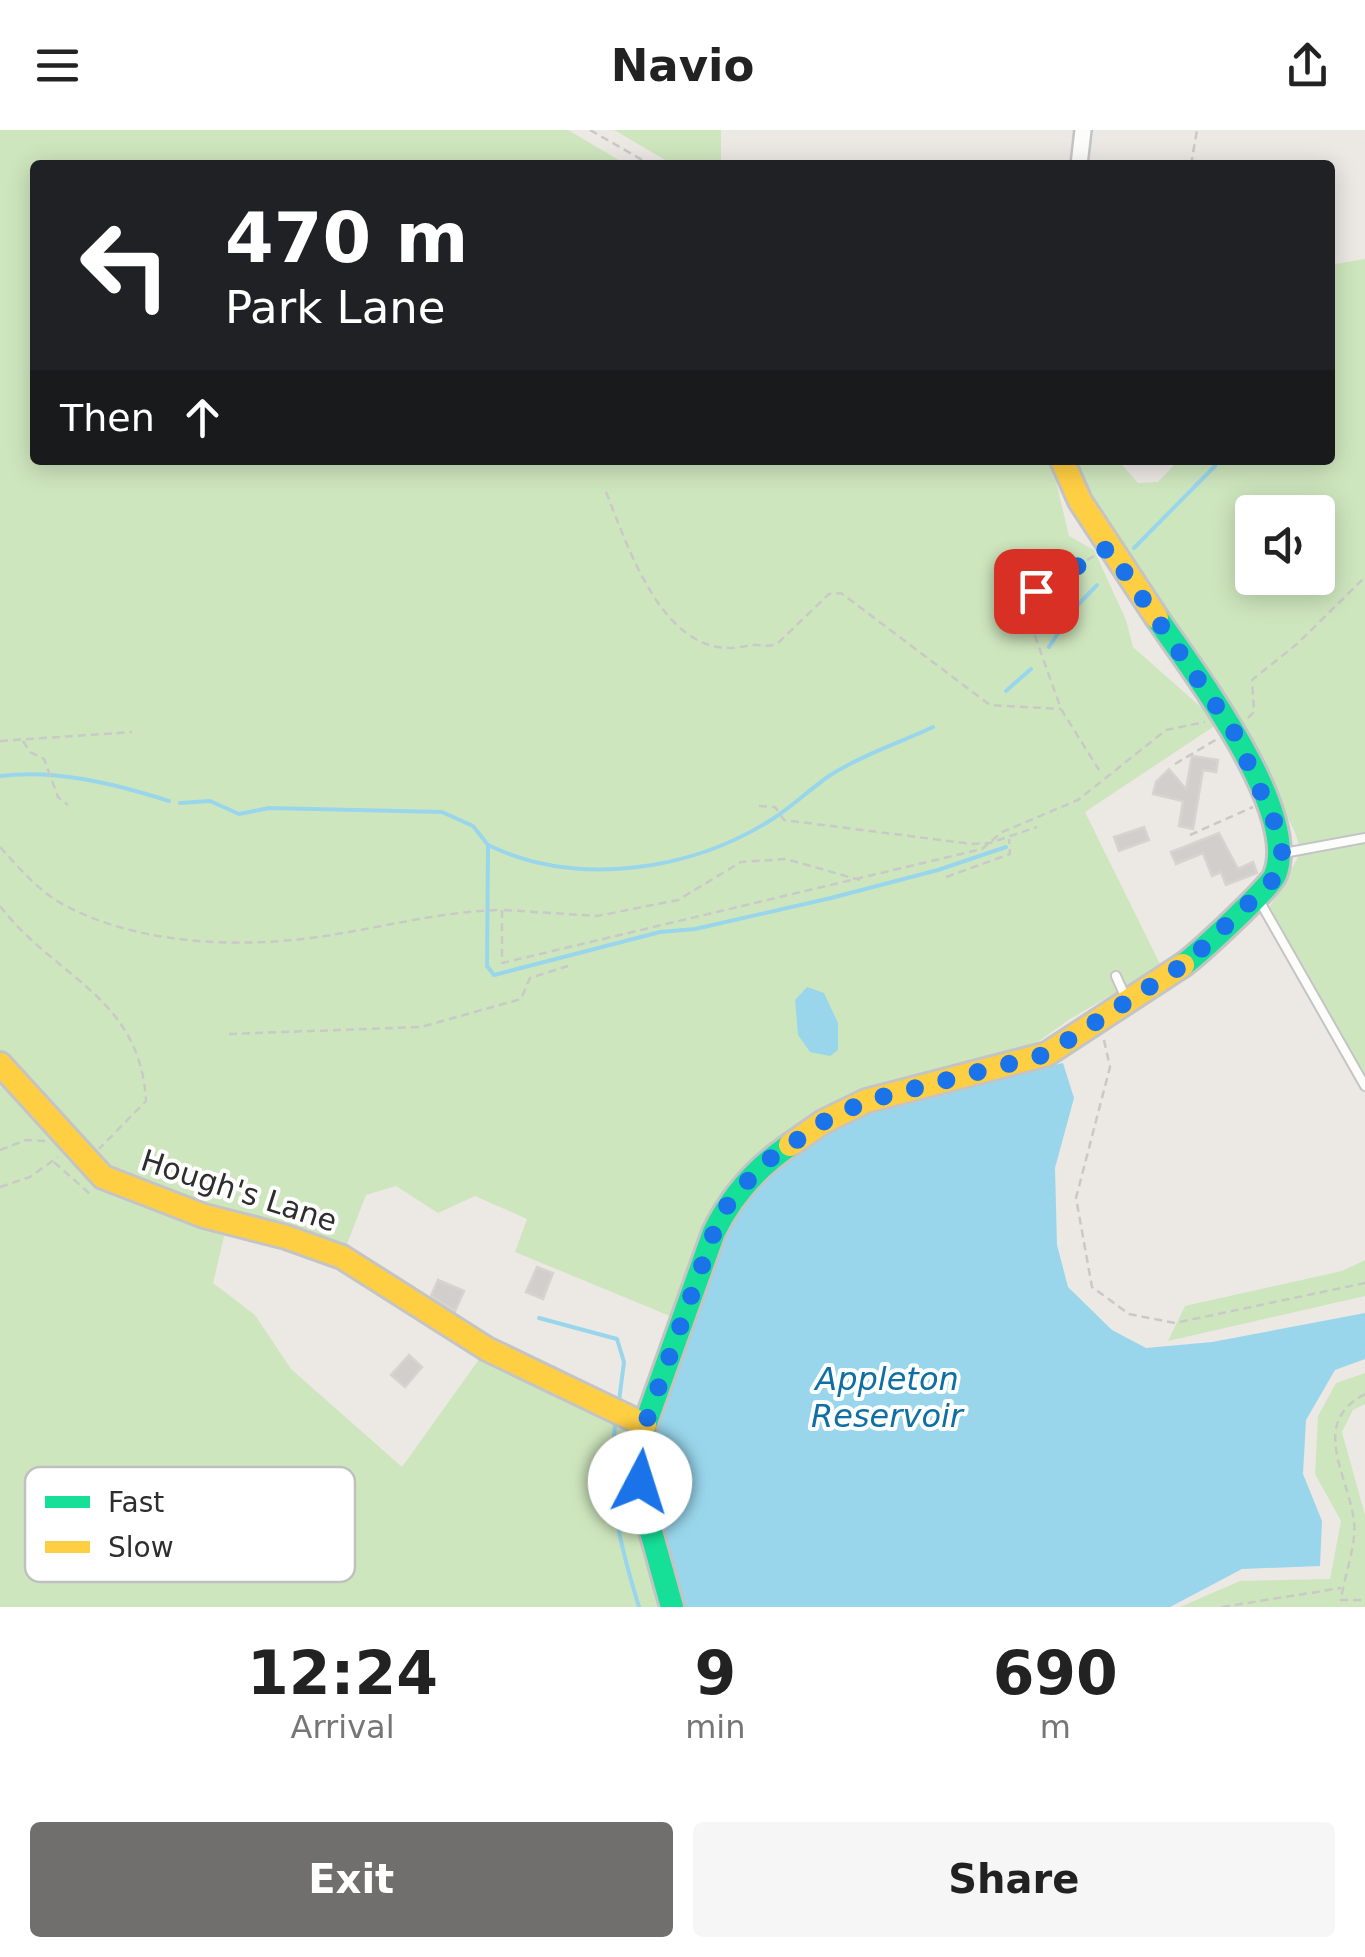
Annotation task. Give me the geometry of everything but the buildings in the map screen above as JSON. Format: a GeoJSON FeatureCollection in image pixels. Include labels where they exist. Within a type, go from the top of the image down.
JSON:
{"type":"FeatureCollection","features":[{"type":"Feature","properties":{"kind":"street"},"geometry":{"type":"LineString","coordinates":[[1080,160],[1084,130]]}},
{"type":"Feature","properties":{"kind":"street"},"geometry":{"type":"LineString","coordinates":[[672,1607],[642,1498],[640,1468],[645,1425],[714,1232],[727,1206],[761,1165],[823,1122],[866,1101],[1047,1054],[1189,961],[1276,877],[1284,853],[1268,803],[1233,730],[1108,548],[1076,496],[1064,465]]}},
{"type":"Feature","properties":{"kind":"street","name":"Hough's Lane"},"geometry":{"type":"LineString","coordinates":[[0,1064],[104,1177],[204,1216],[286,1237],[342,1257],[486,1349],[645,1425]]}},
{"type":"Feature","properties":{"kind":"lane"},"geometry":{"type":"LineString","coordinates":[[1284,853],[1365,838]]}},
{"type":"Feature","properties":{"kind":"lane"},"geometry":{"type":"LineString","coordinates":[[1256,896],[1365,1086]]}},
{"type":"Feature","properties":{"kind":"lane"},"geometry":{"type":"LineString","coordinates":[[1116,976],[1127,1000]]}},
{"type":"Feature","properties":{"kind":"path"},"geometry":{"type":"LineString","coordinates":[[590,130],[642,160]]}},
{"type":"Feature","properties":{"kind":"path"},"geometry":{"type":"LineString","coordinates":[[1192,160],[1197,130]]}},
{"type":"Feature","properties":{"kind":"path"},"geometry":{"type":"LineString","coordinates":[[606,492],[656,600],[680,630],[702,644],[736,651],[747,645],[766,648],[777,644],[829,594],[841,593],[990,705],[1061,708]]}},
{"type":"Feature","properties":{"kind":"path"},"geometry":{"type":"LineString","coordinates":[[1100,770],[1061,708],[1025,608],[1036,591],[1108,548]]}},
{"type":"Feature","properties":{"kind":"path"},"geometry":{"type":"LineString","coordinates":[[1175,764],[1224,737],[1254,712],[1252,680],[1297,644],[1365,577]]}},
{"type":"Feature","properties":{"kind":"path"},"geometry":{"type":"LineString","coordinates":[[502,910],[502,962],[658,923],[862,880],[982,849],[1002,832],[1078,800],[1166,730],[1233,730]]}},
{"type":"Feature","properties":{"kind":"path"},"geometry":{"type":"LineString","coordinates":[[0,741],[132,732]]}},
{"type":"Feature","properties":{"kind":"path"},"geometry":{"type":"LineString","coordinates":[[22,739],[50,770],[58,797],[68,805]]}},
{"type":"Feature","properties":{"kind":"path"},"geometry":{"type":"LineString","coordinates":[[1190,834],[1268,803]]}},
{"type":"Feature","properties":{"kind":"path"},"geometry":{"type":"LineString","coordinates":[[759,806],[778,811],[784,820],[936,840],[989,843],[1037,827]]}},
{"type":"Feature","properties":{"kind":"path"},"geometry":{"type":"LineString","coordinates":[[946,877],[1010,854],[1008,838]]}},
{"type":"Feature","properties":{"kind":"path"},"geometry":{"type":"LineString","coordinates":[[0,847],[33,883],[68,907],[128,930],[216,940],[274,942],[436,914],[494,910],[597,916],[678,900],[741,862],[786,859],[862,880]]}},
{"type":"Feature","properties":{"kind":"path"},"geometry":{"type":"LineString","coordinates":[[0,906],[38,948],[110,1004],[144,1072],[146,1100],[88,1160]]}},
{"type":"Feature","properties":{"kind":"path"},"geometry":{"type":"LineString","coordinates":[[229,1034],[420,1027],[521,1000],[530,978],[568,966]]}},
{"type":"Feature","properties":{"kind":"path"},"geometry":{"type":"LineString","coordinates":[[1099,1019],[1110,1067],[1076,1198],[1092,1286],[1129,1314],[1176,1324],[1365,1283]]}},
{"type":"Feature","properties":{"kind":"path"},"geometry":{"type":"LineString","coordinates":[[0,1150],[26,1140],[48,1140]]}},
{"type":"Feature","properties":{"kind":"path"},"geometry":{"type":"LineString","coordinates":[[0,1187],[30,1177],[67,1150]]}},
{"type":"Feature","properties":{"kind":"path"},"geometry":{"type":"LineString","coordinates":[[52,1161],[90,1194]]}},
{"type":"Feature","properties":{"kind":"path"},"geometry":{"type":"LineString","coordinates":[[1365,1394],[1346,1404],[1332,1432],[1354,1525],[1341,1600],[1365,1600]]}},
{"type":"Feature","properties":{"kind":"path"},"geometry":{"type":"LineString","coordinates":[[1222,1607],[1342,1588]]}},
{"type":"Feature","properties":{"kind":"green space"},"geometry":{"type":"Polygon","coordinates":[[[0,130],[568,130],[619,160],[30,160],[30,465],[1052,465],[1069,536],[1094,550],[1126,620],[1133,647],[1219,723],[1085,812],[1161,966],[1070,1019],[1021,1054],[920,1077],[682,1321],[515,1252],[527,1219],[475,1196],[438,1213],[396,1186],[366,1195],[342,1257],[105,1175],[0,1054],[0,130]]]}},
{"type":"Feature","properties":{"kind":"green space"},"geometry":{"type":"Polygon","coordinates":[[[614,130],[721,130],[721,160],[665,160],[614,130]]]}},
{"type":"Feature","properties":{"kind":"green space"},"geometry":{"type":"Polygon","coordinates":[[[1365,259],[1365,1085],[1269,908],[1301,852],[1295,832],[1216,685],[1207,687],[1068,465],[1123,465],[1138,483],[1158,482],[1174,465],[1335,465],[1335,264],[1365,259]]]}},
{"type":"Feature","properties":{"kind":"green space"},"geometry":{"type":"Polygon","coordinates":[[[0,1076],[97,1178],[227,1224],[213,1283],[255,1315],[291,1369],[402,1467],[485,1351],[640,1424],[669,1607],[0,1607],[0,1076]]]}},
{"type":"Feature","properties":{"kind":"green space"},"geometry":{"type":"Polygon","coordinates":[[[1365,1260],[1365,1296],[1168,1341],[1185,1306],[1342,1271],[1365,1260]]]}},
{"type":"Feature","properties":{"kind":"green space"},"geometry":{"type":"Polygon","coordinates":[[[1365,1373],[1365,1404],[1353,1410],[1342,1432],[1365,1515],[1365,1607],[1180,1607],[1240,1581],[1330,1579],[1341,1521],[1315,1474],[1318,1416],[1336,1383],[1365,1373]]]}},
{"type":"Feature","properties":{"kind":"water"},"geometry":{"type":"Polygon","coordinates":[[[807,987],[824,993],[838,1023],[838,1050],[830,1056],[810,1052],[798,1035],[795,1000],[807,987]]]}},
{"type":"Feature","properties":{"kind":"water","name":"Appleton Reservoir"},"geometry":{"type":"Polygon","coordinates":[[[1063,1063],[1074,1098],[1055,1168],[1057,1245],[1068,1287],[1112,1330],[1146,1348],[1212,1342],[1365,1313],[1365,1359],[1335,1370],[1306,1420],[1303,1474],[1322,1521],[1320,1566],[1242,1569],[1170,1607],[682,1607],[652,1492],[654,1438],[721,1238],[735,1209],[757,1181],[817,1136],[891,1101],[1063,1063]]]}},
{"type":"Feature","properties":{"kind":"waterway"},"geometry":{"type":"LineString","coordinates":[[1134,548],[1215,466]]}},
{"type":"Feature","properties":{"kind":"waterway"},"geometry":{"type":"LineString","coordinates":[[1049,647],[1073,610],[1097,585]]}},
{"type":"Feature","properties":{"kind":"waterway"},"geometry":{"type":"LineString","coordinates":[[1006,691],[1031,669]]}},
{"type":"Feature","properties":{"kind":"waterway"},"geometry":{"type":"LineString","coordinates":[[488,845],[559,866],[596,869],[671,861],[742,836],[841,769],[933,727]]}},
{"type":"Feature","properties":{"kind":"waterway"},"geometry":{"type":"LineString","coordinates":[[0,776],[86,780],[169,801]]}},
{"type":"Feature","properties":{"kind":"waterway"},"geometry":{"type":"LineString","coordinates":[[180,803],[210,801],[239,814],[269,808],[442,812],[473,826],[488,845],[487,966],[494,975],[660,932],[695,929],[831,898],[938,870],[1006,847]]}},
{"type":"Feature","properties":{"kind":"waterway"},"geometry":{"type":"LineString","coordinates":[[539,1318],[617,1339],[624,1362],[619,1401]]}},
{"type":"Feature","properties":{"kind":"waterway"},"geometry":{"type":"LineString","coordinates":[[615,1426],[612,1473],[616,1518],[639,1607]]}},
{"type":"Feature","properties":{"kind":"traffic: fast"},"geometry":{"type":"LineString","coordinates":[[1157,618],[1239,742],[1273,815],[1279,848],[1275,875],[1270,882],[1183,965]]}},
{"type":"Feature","properties":{"kind":"traffic: fast"},"geometry":{"type":"LineString","coordinates":[[672,1607],[647,1517],[642,1449],[645,1425],[714,1232],[746,1183],[790,1145]]}},
{"type":"Feature","properties":{"kind":"traffic: slow"},"geometry":{"type":"LineString","coordinates":[[1064,465],[1080,501],[1157,618]]}},
{"type":"Feature","properties":{"kind":"traffic: slow"},"geometry":{"type":"LineString","coordinates":[[790,1145],[823,1122],[866,1101],[1047,1054],[1183,965]]}},
{"type":"Feature","properties":{"kind":"traffic: slow"},"geometry":{"type":"LineString","coordinates":[[0,1064],[103,1177],[204,1216],[286,1237],[342,1257],[487,1349],[645,1425]]}},
{"type":"Feature","properties":{"kind":"route"},"geometry":{"type":"LineString","coordinates":[[640,1482],[645,1425],[714,1232],[727,1206],[761,1165],[823,1122],[866,1101],[1047,1054],[1189,961],[1276,877],[1282,865],[1282,839],[1234,732],[1108,548],[1036,591]]}}]}
